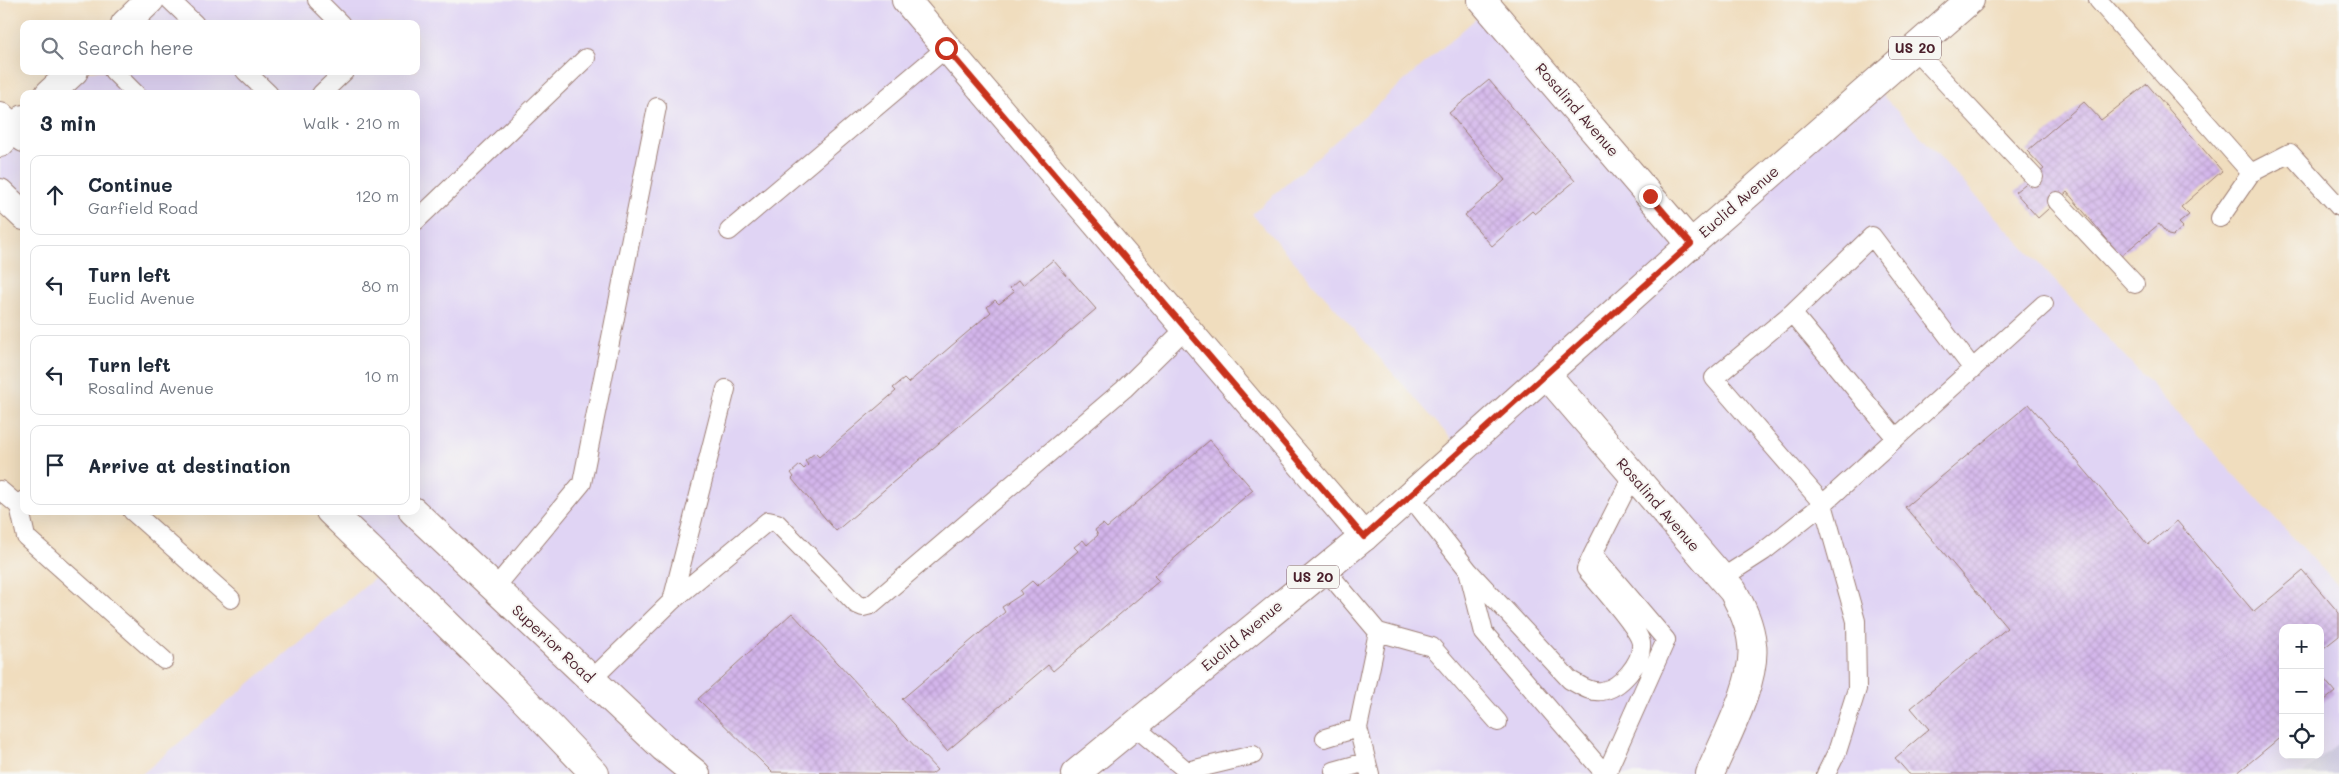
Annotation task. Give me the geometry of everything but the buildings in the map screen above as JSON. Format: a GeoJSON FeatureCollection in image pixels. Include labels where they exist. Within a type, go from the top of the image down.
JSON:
{"type":"FeatureCollection","features":[{"type":"Feature","properties":{"kind":"main road"},"geometry":{"type":"LineString","coordinates":[[129,20],[150,0]]}},
{"type":"Feature","properties":{"kind":"main road"},"geometry":{"type":"LineString","coordinates":[[906,0],[1364,537]]}},
{"type":"Feature","properties":{"kind":"main road","name":"Rosalind Avenue"},"geometry":{"type":"LineString","coordinates":[[1482,0],[1691,244]]}},
{"type":"Feature","properties":{"kind":"main road","name":"Euclid Avenue"},"geometry":{"type":"LineString","coordinates":[[1075,774],[1364,537],[1691,244],[1970,0]]}},
{"type":"Feature","properties":{"kind":"main road"},"geometry":{"type":"LineString","coordinates":[[53,90],[70,75]]}},
{"type":"Feature","properties":{"kind":"main road"},"geometry":{"type":"LineString","coordinates":[[0,193],[20,212]]}},
{"type":"Feature","properties":{"kind":"main road","name":"Rosalind Avenue"},"geometry":{"type":"LineString","coordinates":[[1546,374],[1733,590],[1746,615],[1753,645],[1749,674],[1742,699],[1710,774]]}},
{"type":"Feature","properties":{"kind":"main road"},"geometry":{"type":"LineString","coordinates":[[334,515],[514,689],[595,774]]}},
{"type":"Feature","properties":{"kind":"main road","name":"Superior Road"},"geometry":{"type":"LineString","coordinates":[[417,515],[664,748],[696,774]]}},
{"type":"Feature","properties":{"kind":"lane"},"geometry":{"type":"LineString","coordinates":[[170,0],[191,20]]}},
{"type":"Feature","properties":{"kind":"lane"},"geometry":{"type":"LineString","coordinates":[[317,0],[338,20]]}},
{"type":"Feature","properties":{"kind":"lane"},"geometry":{"type":"LineString","coordinates":[[2098,0],[2251,174]]}},
{"type":"Feature","properties":{"kind":"lane"},"geometry":{"type":"LineString","coordinates":[[729,231],[946,48]]}},
{"type":"Feature","properties":{"kind":"lane"},"geometry":{"type":"LineString","coordinates":[[1914,49],[2034,177]]}},
{"type":"Feature","properties":{"kind":"lane"},"geometry":{"type":"LineString","coordinates":[[420,217],[586,58]]}},
{"type":"Feature","properties":{"kind":"lane"},"geometry":{"type":"LineString","coordinates":[[117,75],[132,90]]}},
{"type":"Feature","properties":{"kind":"lane"},"geometry":{"type":"LineString","coordinates":[[249,75],[265,90]]}},
{"type":"Feature","properties":{"kind":"lane"},"geometry":{"type":"LineString","coordinates":[[325,90],[340,75]]}},
{"type":"Feature","properties":{"kind":"lane"},"geometry":{"type":"LineString","coordinates":[[494,588],[582,483],[656,107]]}},
{"type":"Feature","properties":{"kind":"lane"},"geometry":{"type":"LineString","coordinates":[[2220,218],[2251,174],[2290,153],[2339,207]]}},
{"type":"Feature","properties":{"kind":"lane"},"geometry":{"type":"LineString","coordinates":[[2057,201],[2135,284]]}},
{"type":"Feature","properties":{"kind":"lane"},"geometry":{"type":"LineString","coordinates":[[1826,774],[1837,752],[1857,690],[1856,621],[1824,504],[1714,378],[1792,313],[1872,236],[1972,369]]}},
{"type":"Feature","properties":{"kind":"lane"},"geometry":{"type":"LineString","coordinates":[[1722,578],[1764,552],[1824,504],[2044,304]]}},
{"type":"Feature","properties":{"kind":"lane"},"geometry":{"type":"LineString","coordinates":[[1792,313],[1896,438]]}},
{"type":"Feature","properties":{"kind":"lane"},"geometry":{"type":"LineString","coordinates":[[591,680],[672,601],[768,521],[773,520],[856,604],[863,607],[871,605],[1124,389],[1186,328]]}},
{"type":"Feature","properties":{"kind":"lane"},"geometry":{"type":"LineString","coordinates":[[672,601],[726,389]]}},
{"type":"Feature","properties":{"kind":"lane"},"geometry":{"type":"LineString","coordinates":[[1410,496],[1468,570],[1570,680],[1586,689],[1601,691],[1614,686],[1629,672],[1638,660],[1641,643],[1635,629],[1586,569],[1633,475]]}},
{"type":"Feature","properties":{"kind":"lane"},"geometry":{"type":"LineString","coordinates":[[0,490],[20,502]]}},
{"type":"Feature","properties":{"kind":"lane"},"geometry":{"type":"LineString","coordinates":[[23,515],[26,537],[164,660]]}},
{"type":"Feature","properties":{"kind":"lane"},"geometry":{"type":"LineString","coordinates":[[136,515],[231,599]]}},
{"type":"Feature","properties":{"kind":"lane"},"geometry":{"type":"LineString","coordinates":[[1468,570],[1484,633],[1605,774],[1666,640],[1593,554]]}},
{"type":"Feature","properties":{"kind":"lane"},"geometry":{"type":"LineString","coordinates":[[1324,568],[1378,632],[1432,646],[1498,722]]}},
{"type":"Feature","properties":{"kind":"lane"},"geometry":{"type":"LineString","coordinates":[[1334,771],[1368,768],[1358,728],[1378,632]]}},
{"type":"Feature","properties":{"kind":"lane"},"geometry":{"type":"LineString","coordinates":[[1134,726],[1188,772],[1253,755]]}},
{"type":"Feature","properties":{"kind":"lane"},"geometry":{"type":"LineString","coordinates":[[1325,738],[1358,728]]}},
{"type":"Feature","properties":{"kind":"shaded area"},"geometry":{"type":"Polygon","coordinates":[[[145,0],[906,0],[1364,537],[1461,450],[1252,214],[1488,8],[1691,244],[1873,85],[2339,587],[2339,774],[142,774],[388,567],[334,515],[420,515],[420,90],[53,90],[68,75],[420,75],[420,20],[124,20],[145,0]]]}},
{"type":"Feature","properties":{"kind":"shaded area"},"geometry":{"type":"Polygon","coordinates":[[[20,123],[20,212],[0,193],[0,143],[20,123]]]}},
{"type":"Feature","properties":{"kind":"shaded area"},"geometry":{"type":"Polygon","coordinates":[[[2339,743],[2339,774],[2303,774],[2320,759],[2324,759],[2324,756],[2339,743]]]}},
{"type":"Feature","properties":{"kind":"route"},"geometry":{"type":"LineString","coordinates":[[946,48],[1364,537],[1691,244],[1650,196]]}}]}
